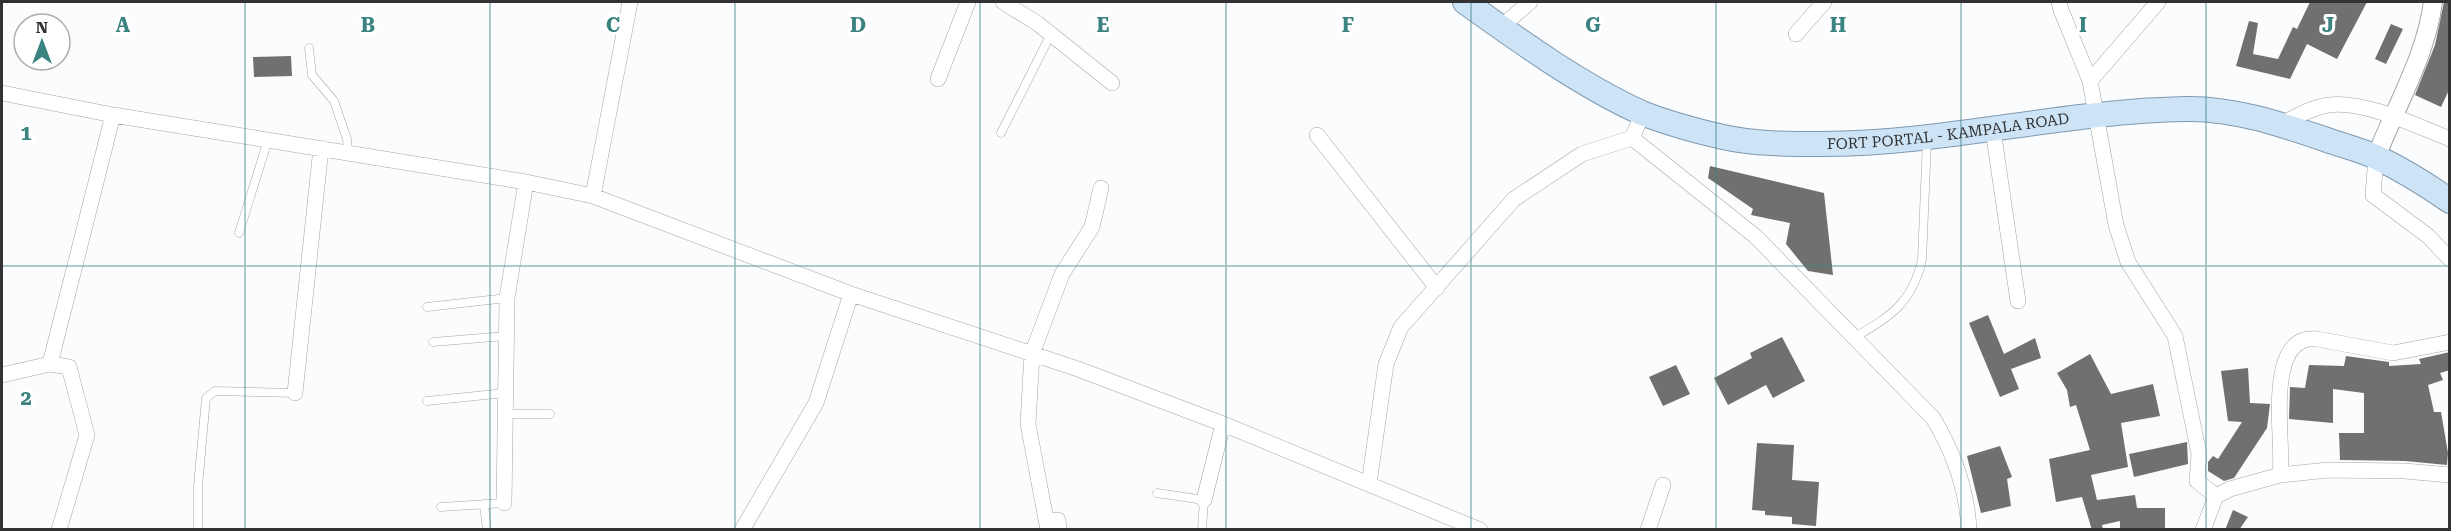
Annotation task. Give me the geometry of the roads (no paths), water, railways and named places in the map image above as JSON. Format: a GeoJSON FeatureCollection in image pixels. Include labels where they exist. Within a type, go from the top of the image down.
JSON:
{"type":"FeatureCollection","features":[{"type":"Feature","properties":{"kind":"main road","name":"FORT PORTAL - KAMPALA ROAD"},"geometry":{"type":"LineString","coordinates":[[1465,2],[1583,81],[1643,113],[1723,137],[1791,144],[1862,144],[1928,139],[2097,115],[2188,109],[2243,115],[2281,124],[2376,157],[2424,183],[2450,201]]}},
{"type":"Feature","properties":{"kind":"street"},"geometry":{"type":"LineString","coordinates":[[593,196],[630,2]]}},
{"type":"Feature","properties":{"kind":"street"},"geometry":{"type":"LineString","coordinates":[[938,79],[968,2]]}},
{"type":"Feature","properties":{"kind":"street"},"geometry":{"type":"LineString","coordinates":[[1003,2],[1051,34],[1112,83]]}},
{"type":"Feature","properties":{"kind":"street"},"geometry":{"type":"LineString","coordinates":[[1501,27],[1530,2]]}},
{"type":"Feature","properties":{"kind":"street"},"geometry":{"type":"LineString","coordinates":[[1796,34],[1824,2]]}},
{"type":"Feature","properties":{"kind":"street"},"geometry":{"type":"LineString","coordinates":[[2059,2],[2090,81],[2115,225],[2128,262],[2175,336],[2199,454],[2197,481],[2216,496]]}},
{"type":"Feature","properties":{"kind":"street"},"geometry":{"type":"LineString","coordinates":[[2090,81],[2158,2]]}},
{"type":"Feature","properties":{"kind":"street"},"geometry":{"type":"LineString","coordinates":[[2433,2],[2431,18],[2418,57],[2376,157],[2373,195],[2428,236],[2450,259]]}},
{"type":"Feature","properties":{"kind":"street"},"geometry":{"type":"LineString","coordinates":[[2,93],[113,115],[526,182],[593,196],[851,294],[1032,354],[1223,424],[1369,484],[1455,524],[1480,530]]}},
{"type":"Feature","properties":{"kind":"street"},"geometry":{"type":"LineString","coordinates":[[2281,124],[2327,105],[2350,105],[2392,117],[2450,139]]}},
{"type":"Feature","properties":{"kind":"street"},"geometry":{"type":"LineString","coordinates":[[1369,484],[1386,364],[1401,327],[1514,199],[1582,154],[1632,138],[1643,113]]}},
{"type":"Feature","properties":{"kind":"street"},"geometry":{"type":"LineString","coordinates":[[50,364],[113,115]]}},
{"type":"Feature","properties":{"kind":"street"},"geometry":{"type":"LineString","coordinates":[[1993,130],[2018,301]]}},
{"type":"Feature","properties":{"kind":"street"},"geometry":{"type":"LineString","coordinates":[[1317,135],[1437,288]]}},
{"type":"Feature","properties":{"kind":"street"},"geometry":{"type":"LineString","coordinates":[[1632,138],[1755,236],[1933,418],[1949,444],[1962,480],[1969,530]]}},
{"type":"Feature","properties":{"kind":"street"},"geometry":{"type":"LineString","coordinates":[[295,393],[321,148]]}},
{"type":"Feature","properties":{"kind":"street"},"geometry":{"type":"LineString","coordinates":[[504,503],[507,298],[526,182]]}},
{"type":"Feature","properties":{"kind":"street"},"geometry":{"type":"LineString","coordinates":[[1059,530],[1058,520],[1047,525],[1028,424],[1032,354],[1062,274],[1092,227],[1101,188]]}},
{"type":"Feature","properties":{"kind":"street"},"geometry":{"type":"LineString","coordinates":[[742,530],[816,403],[851,294]]}},
{"type":"Feature","properties":{"kind":"street"},"geometry":{"type":"LineString","coordinates":[[2280,475],[2282,461],[2279,382],[2292,349],[2300,341],[2308,338],[2317,339],[2393,352],[2450,342]]}},
{"type":"Feature","properties":{"kind":"street"},"geometry":{"type":"LineString","coordinates":[[2,375],[50,364],[69,368],[87,435],[59,530]]}},
{"type":"Feature","properties":{"kind":"street"},"geometry":{"type":"LineString","coordinates":[[1204,500],[1223,424]]}},
{"type":"Feature","properties":{"kind":"street"},"geometry":{"type":"LineString","coordinates":[[2203,530],[2206,516],[2216,496],[2230,489],[2280,475],[2328,470],[2405,471],[2450,475]]}},
{"type":"Feature","properties":{"kind":"street"},"geometry":{"type":"LineString","coordinates":[[1648,530],[1663,486]]}},
{"type":"Feature","properties":{"kind":"lane"},"geometry":{"type":"LineString","coordinates":[[1001,133],[1051,34]]}},
{"type":"Feature","properties":{"kind":"lane"},"geometry":{"type":"LineString","coordinates":[[309,48],[312,75],[334,101],[347,140],[348,153]]}},
{"type":"Feature","properties":{"kind":"lane"},"geometry":{"type":"LineString","coordinates":[[1855,337],[1889,317],[1906,299],[1918,279],[1922,260],[1928,139]]}},
{"type":"Feature","properties":{"kind":"lane"},"geometry":{"type":"LineString","coordinates":[[239,233],[268,140]]}},
{"type":"Feature","properties":{"kind":"lane"},"geometry":{"type":"LineString","coordinates":[[427,307],[507,298]]}},
{"type":"Feature","properties":{"kind":"lane"},"geometry":{"type":"LineString","coordinates":[[433,342],[506,336]]}},
{"type":"Feature","properties":{"kind":"lane"},"geometry":{"type":"LineString","coordinates":[[198,530],[198,486],[206,398],[215,391],[295,393]]}},
{"type":"Feature","properties":{"kind":"lane"},"geometry":{"type":"LineString","coordinates":[[427,401],[506,393]]}},
{"type":"Feature","properties":{"kind":"lane"},"geometry":{"type":"LineString","coordinates":[[505,414],[550,414]]}},
{"type":"Feature","properties":{"kind":"lane"},"geometry":{"type":"LineString","coordinates":[[1157,493],[1204,500],[1202,530]]}},
{"type":"Feature","properties":{"kind":"lane"},"geometry":{"type":"LineString","coordinates":[[441,507],[504,503]]}},
{"type":"Feature","properties":{"kind":"lane"},"geometry":{"type":"LineString","coordinates":[[484,504],[487,530]]}}]}
